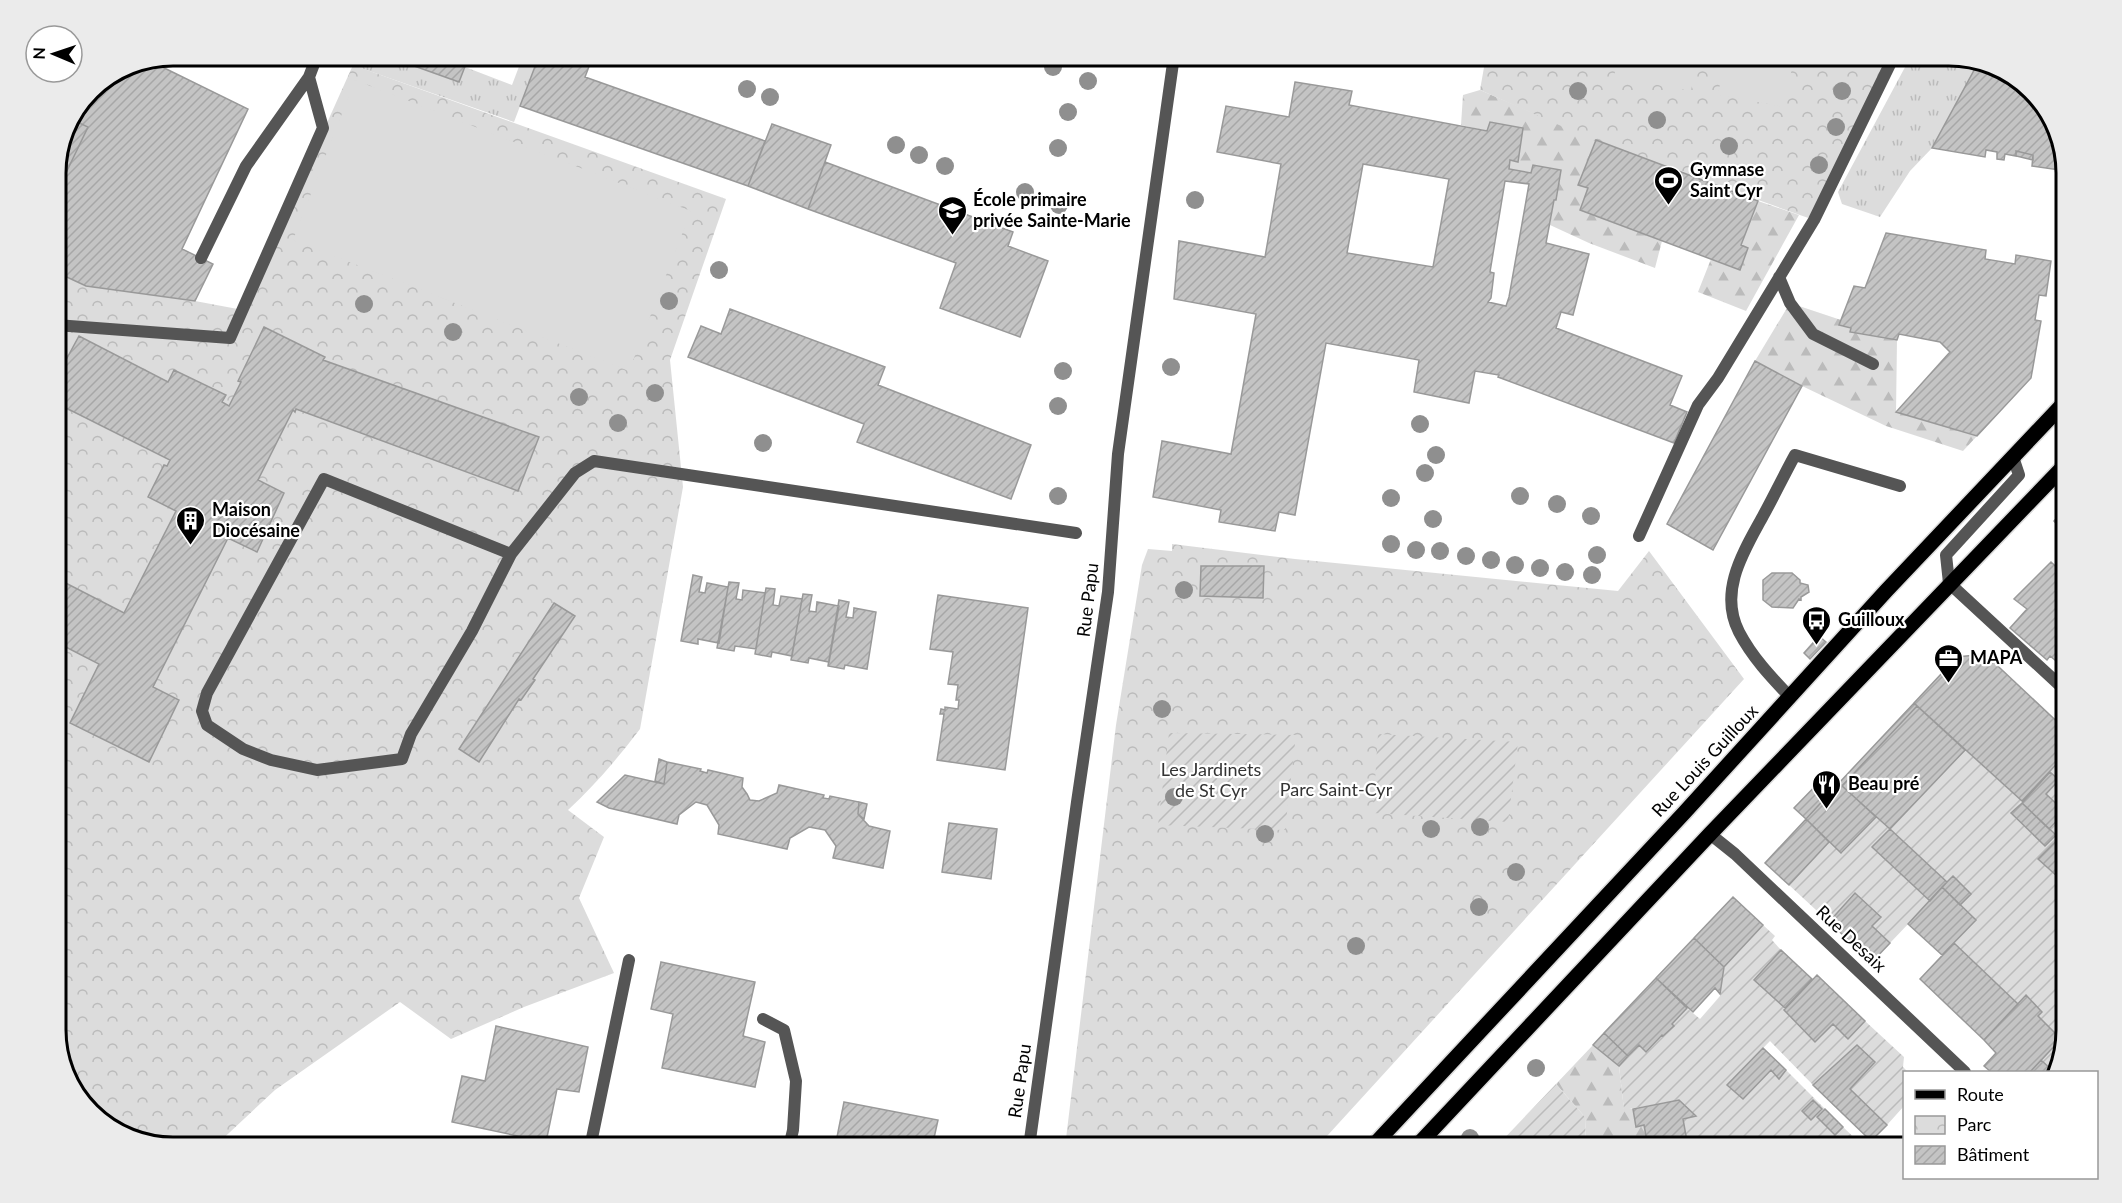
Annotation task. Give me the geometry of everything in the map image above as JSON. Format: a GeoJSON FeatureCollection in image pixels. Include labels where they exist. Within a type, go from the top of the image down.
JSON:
{"type":"FeatureCollection","features":[{"type":"Feature","properties":{"kind":"main road","name":"Rue Louis Guilloux"},"geometry":{"type":"LineString","coordinates":[[1382,1137],[1886,591],[2056,412]]}},
{"type":"Feature","properties":{"kind":"main road"},"geometry":{"type":"LineString","coordinates":[[1426,1137],[1710,834],[2056,474]]}},
{"type":"Feature","properties":{"kind":"street"},"geometry":{"type":"LineString","coordinates":[[201,258],[246,166],[309,77],[313,66]]}},
{"type":"Feature","properties":{"kind":"street","name":"Rue Papu"},"geometry":{"type":"LineString","coordinates":[[1030,1137],[1072,831],[1108,592],[1118,454],[1172,66]]}},
{"type":"Feature","properties":{"kind":"street"},"geometry":{"type":"LineString","coordinates":[[1639,536],[1698,405],[1718,378],[1814,220],[1889,66]]}},
{"type":"Feature","properties":{"kind":"street"},"geometry":{"type":"LineString","coordinates":[[66,326],[230,338],[323,128],[309,77]]}},
{"type":"Feature","properties":{"kind":"street"},"geometry":{"type":"LineString","coordinates":[[1779,277],[1790,303],[1813,334],[1873,364]]}},
{"type":"Feature","properties":{"kind":"street"},"geometry":{"type":"LineString","coordinates":[[1790,697],[1756,659],[1738,631],[1731,605],[1732,584],[1738,562],[1795,455],[1900,486]]}},
{"type":"Feature","properties":{"kind":"street"},"geometry":{"type":"LineString","coordinates":[[2013,457],[2019,475],[1946,555],[1949,583],[2056,682]]}},
{"type":"Feature","properties":{"kind":"street"},"geometry":{"type":"LineString","coordinates":[[511,554],[324,479],[207,693],[202,711],[207,725],[243,749],[271,760],[317,770],[402,759],[411,734],[472,631],[511,554],[575,473],[594,462],[1076,533]]}},
{"type":"Feature","properties":{"kind":"street","name":"Rue Desaix"},"geometry":{"type":"LineString","coordinates":[[1710,834],[1735,854],[1964,1071]]}},
{"type":"Feature","properties":{"kind":"street"},"geometry":{"type":"LineString","coordinates":[[592,1137],[629,960]]}},
{"type":"Feature","properties":{"kind":"street"},"geometry":{"type":"LineString","coordinates":[[763,1018],[784,1030],[796,1081],[791,1137]]}},
{"type":"Feature","properties":{"kind":"green space"},"geometry":{"type":"Polygon","coordinates":[[[353,66],[726,199],[670,360],[683,487],[640,729],[606,771],[568,810],[604,837],[579,898],[614,973],[524,1007],[451,1039],[400,1002],[275,1090],[225,1137],[159,1136],[132,1129],[97,1106],[74,1071],[66,1037],[66,277],[86,286],[243,310],[353,66]]]}},
{"type":"Feature","properties":{"kind":"green space"},"geometry":{"type":"Polygon","coordinates":[[[355,66],[415,66],[459,82],[465,67],[512,85],[519,66],[535,66],[514,122],[355,66]]]}},
{"type":"Feature","properties":{"kind":"green space"},"geometry":{"type":"Polygon","coordinates":[[[1484,66],[1889,66],[1814,220],[1604,145],[1480,90],[1484,66]]]}},
{"type":"Feature","properties":{"kind":"green space"},"geometry":{"type":"Polygon","coordinates":[[[1616,66],[1695,66],[1691,91],[1614,77],[1616,66]]]}},
{"type":"Feature","properties":{"kind":"green space"},"geometry":{"type":"Polygon","coordinates":[[[1723,66],[1792,66],[1785,107],[1718,95],[1723,66]]]}},
{"type":"Feature","properties":{"kind":"green space"},"geometry":{"type":"Polygon","coordinates":[[[1906,66],[1949,66],[1975,69],[1932,148],[1910,171],[1880,217],[1842,204],[1838,192],[1906,66]]]}},
{"type":"Feature","properties":{"kind":"green space"},"geometry":{"type":"Polygon","coordinates":[[[355,80],[691,211],[629,371],[293,240],[355,80]]]}},
{"type":"Feature","properties":{"kind":"green space"},"geometry":{"type":"Polygon","coordinates":[[[1480,90],[1596,140],[1579,184],[1588,188],[1580,210],[1662,241],[1655,268],[1589,243],[1550,225],[1561,170],[1533,165],[1531,173],[1509,169],[1510,160],[1518,161],[1523,128],[1490,122],[1487,131],[1461,125],[1463,95],[1480,90]]]}},
{"type":"Feature","properties":{"kind":"green space"},"geometry":{"type":"Polygon","coordinates":[[[1758,201],[1799,215],[1746,311],[1698,292],[1711,259],[1740,270],[1741,245],[1758,201]]]}},
{"type":"Feature","properties":{"kind":"green space"},"geometry":{"type":"Polygon","coordinates":[[[1790,303],[1841,320],[1839,325],[1851,328],[1850,332],[1897,340],[1896,412],[1977,436],[1963,451],[1886,426],[1755,361],[1790,303]]]}},
{"type":"Feature","properties":{"kind":"green space","name":"Parc Saint-Cyr"},"geometry":{"type":"Polygon","coordinates":[[[1172,544],[1295,559],[1618,591],[1649,551],[1744,679],[1326,1137],[1066,1137],[1116,725],[1142,565],[1148,549],[1172,551],[1172,544]]]}},
{"type":"Feature","properties":{"kind":"green space","name":"Les Jardinets de St Cyr"},"geometry":{"type":"Polygon","coordinates":[[[1169,733],[1296,735],[1285,830],[1158,825],[1169,733]]]}},
{"type":"Feature","properties":{"kind":"green space"},"geometry":{"type":"Polygon","coordinates":[[[1378,734],[1518,742],[1508,822],[1373,813],[1378,734]]]}},
{"type":"Feature","properties":{"kind":"green space"},"geometry":{"type":"Polygon","coordinates":[[[1965,750],[2022,801],[2011,814],[2045,846],[2056,835],[2056,840],[2039,859],[2056,874],[2056,1034],[2038,1016],[2042,1012],[2026,996],[2018,1004],[1954,943],[1976,920],[1960,905],[1971,894],[1953,877],[1947,882],[1890,829],[1965,750]]]}},
{"type":"Feature","properties":{"kind":"green space"},"geometry":{"type":"Polygon","coordinates":[[[2056,766],[2056,777],[2050,772],[2056,766]]]}},
{"type":"Feature","properties":{"kind":"green space"},"geometry":{"type":"Polygon","coordinates":[[[2056,783],[2056,803],[2046,794],[2056,783]]]}},
{"type":"Feature","properties":{"kind":"green space"},"geometry":{"type":"Polygon","coordinates":[[[1876,817],[1890,829],[1872,847],[1930,901],[1890,943],[1872,926],[1881,916],[1856,893],[1829,922],[1789,885],[1829,842],[1842,853],[1876,817]]]}},
{"type":"Feature","properties":{"kind":"green space"},"geometry":{"type":"Polygon","coordinates":[[[2056,822],[2056,835],[2049,829],[2056,822]]]}},
{"type":"Feature","properties":{"kind":"green space"},"geometry":{"type":"Polygon","coordinates":[[[1763,925],[1775,936],[1772,940],[1781,950],[1755,980],[1785,1008],[1784,1010],[1833,1024],[1848,1039],[1865,1021],[1904,1057],[1903,1067],[1907,1071],[1903,1071],[1903,1107],[1887,1125],[1850,1089],[1875,1062],[1857,1046],[1813,1085],[1770,1041],[1727,1085],[1743,1099],[1771,1070],[1779,1078],[1786,1070],[1825,1109],[1817,1117],[1835,1135],[1843,1127],[1854,1137],[1686,1137],[1683,1119],[1696,1116],[1679,1100],[1624,1110],[1619,1066],[1639,1045],[1646,1051],[1674,1026],[1672,1024],[1687,1008],[1700,1019],[1721,995],[1724,967],[1763,925]]]}},
{"type":"Feature","properties":{"kind":"green space"},"geometry":{"type":"Polygon","coordinates":[[[1593,1045],[1619,1066],[1624,1109],[1633,1109],[1636,1126],[1644,1125],[1646,1137],[1586,1137],[1585,1117],[1556,1084],[1593,1045]]]}},
{"type":"Feature","properties":{"kind":"green space"},"geometry":{"type":"Polygon","coordinates":[[[2055,1046],[2049,1067],[2041,1060],[2055,1046]]]}},
{"type":"Feature","properties":{"kind":"green space"},"geometry":{"type":"Polygon","coordinates":[[[1556,1084],[1585,1117],[1586,1137],[1506,1137],[1556,1084]]]}},
{"type":"Feature","properties":{"kind":"building"},"geometry":{"type":"Polygon","coordinates":[[[414,66],[465,66],[459,82],[414,66]]]}},
{"type":"Feature","properties":{"kind":"building"},"geometry":{"type":"Polygon","coordinates":[[[535,66],[589,66],[585,77],[765,141],[748,186],[520,106],[535,66]]]}},
{"type":"Feature","properties":{"kind":"building"},"geometry":{"type":"Polygon","coordinates":[[[159,67],[248,109],[182,249],[213,264],[195,301],[86,286],[66,277],[66,173],[88,127],[79,123],[97,97],[132,74],[159,67]]]}},
{"type":"Feature","properties":{"kind":"building"},"geometry":{"type":"Polygon","coordinates":[[[1975,69],[2002,80],[2025,97],[2034,108],[2050,139],[2056,170],[2032,166],[2033,155],[2016,151],[2016,156],[2005,154],[2004,160],[1997,159],[1997,152],[1986,150],[1985,157],[1932,148],[1975,69]]]}},
{"type":"Feature","properties":{"kind":"building"},"geometry":{"type":"Polygon","coordinates":[[[1295,82],[1352,91],[1349,105],[1487,131],[1490,122],[1523,128],[1518,162],[1510,160],[1509,169],[1531,173],[1533,165],[1561,170],[1546,243],[1589,254],[1573,315],[1561,312],[1556,328],[1682,376],[1670,405],[1687,412],[1674,443],[1498,377],[1499,375],[1475,371],[1469,403],[1414,392],[1419,360],[1326,343],[1295,515],[1279,512],[1275,531],[1219,522],[1221,510],[1153,497],[1162,441],[1231,454],[1256,314],[1174,299],[1179,241],[1265,257],[1281,164],[1217,152],[1226,106],[1289,117],[1295,82]],[[1363,164],[1347,253],[1433,267],[1449,179],[1363,164]],[[1505,181],[1490,272],[1494,273],[1491,298],[1488,302],[1506,306],[1529,184],[1505,181]]]}},
{"type":"Feature","properties":{"kind":"building"},"geometry":{"type":"Polygon","coordinates":[[[79,123],[88,127],[66,173],[70,145],[77,126],[79,123]]]}},
{"type":"Feature","properties":{"kind":"building"},"geometry":{"type":"Polygon","coordinates":[[[772,124],[831,145],[808,209],[748,186],[772,124]]]}},
{"type":"Feature","properties":{"kind":"building","name":"Gymnase Saint Cyr"},"geometry":{"type":"Polygon","coordinates":[[[1596,140],[1758,201],[1741,245],[1748,248],[1740,270],[1580,210],[1588,188],[1578,185],[1596,140]]]}},
{"type":"Feature","properties":{"kind":"building"},"geometry":{"type":"Polygon","coordinates":[[[2016,151],[2033,155],[2033,160],[2016,156],[2016,151]]]}},
{"type":"Feature","properties":{"kind":"building"},"geometry":{"type":"Polygon","coordinates":[[[825,162],[1013,232],[1008,246],[1048,261],[1020,337],[940,308],[956,263],[808,209],[825,162]]]}},
{"type":"Feature","properties":{"kind":"building"},"geometry":{"type":"Polygon","coordinates":[[[1886,233],[1986,250],[1985,259],[2015,264],[2016,255],[2051,261],[2046,296],[2039,295],[2035,320],[2041,321],[2031,378],[1977,436],[1896,412],[1950,352],[1940,342],[1899,334],[1897,340],[1850,332],[1851,328],[1839,325],[1854,286],[1865,288],[1886,233]]]}},
{"type":"Feature","properties":{"kind":"building"},"geometry":{"type":"Polygon","coordinates":[[[730,309],[885,367],[878,385],[1031,445],[1011,499],[857,442],[864,424],[688,357],[701,326],[721,334],[730,309]]]}},
{"type":"Feature","properties":{"kind":"building","name":"Maison Diocésaine"},"geometry":{"type":"Polygon","coordinates":[[[264,327],[325,357],[323,360],[539,437],[518,491],[296,409],[295,412],[293,410],[258,480],[284,493],[257,552],[228,538],[153,687],[179,700],[149,762],[70,723],[99,664],[66,647],[66,583],[124,613],[176,511],[148,497],[164,465],[167,466],[170,460],[66,408],[66,357],[79,336],[168,382],[174,370],[226,395],[222,402],[229,406],[241,382],[238,381],[264,327]]]}},
{"type":"Feature","properties":{"kind":"building"},"geometry":{"type":"Polygon","coordinates":[[[1755,361],[1802,386],[1713,550],[1667,524],[1755,361]]]}},
{"type":"Feature","properties":{"kind":"building"},"geometry":{"type":"Polygon","coordinates":[[[2051,562],[2056,567],[2056,661],[2050,656],[2047,660],[2010,628],[2027,609],[2014,599],[2051,562]]]}},
{"type":"Feature","properties":{"kind":"building"},"geometry":{"type":"Polygon","coordinates":[[[1201,566],[1264,566],[1263,598],[1200,596],[1201,566]]]}},
{"type":"Feature","properties":{"kind":"building"},"geometry":{"type":"Polygon","coordinates":[[[1772,573],[1792,573],[1800,580],[1800,583],[1808,585],[1809,592],[1801,597],[1801,600],[1799,599],[1793,608],[1772,607],[1763,600],[1763,580],[1772,573]]]}},
{"type":"Feature","properties":{"kind":"building"},"geometry":{"type":"Polygon","coordinates":[[[693,575],[702,577],[699,592],[705,593],[707,583],[728,587],[719,643],[698,639],[698,644],[681,641],[693,575]]]}},
{"type":"Feature","properties":{"kind":"building"},"geometry":{"type":"Polygon","coordinates":[[[729,582],[739,583],[736,599],[742,600],[743,590],[765,593],[756,649],[735,646],[734,651],[717,648],[729,582]]]}},
{"type":"Feature","properties":{"kind":"building"},"geometry":{"type":"Polygon","coordinates":[[[766,588],[775,589],[773,605],[779,606],[781,596],[802,599],[792,656],[772,652],[771,657],[755,654],[766,588]]]}},
{"type":"Feature","properties":{"kind":"building"},"geometry":{"type":"Polygon","coordinates":[[[803,594],[812,595],[809,611],[816,612],[817,602],[839,606],[829,662],[809,658],[808,663],[791,660],[803,594]]]}},
{"type":"Feature","properties":{"kind":"building"},"geometry":{"type":"Polygon","coordinates":[[[938,595],[1028,608],[1005,770],[937,760],[944,714],[940,714],[941,709],[945,710],[945,707],[958,709],[959,700],[956,700],[958,685],[948,684],[953,652],[930,649],[938,595]]]}},
{"type":"Feature","properties":{"kind":"building"},"geometry":{"type":"Polygon","coordinates":[[[839,600],[849,602],[846,617],[853,618],[854,608],[876,612],[867,669],[845,665],[844,669],[828,666],[839,600]]]}},
{"type":"Feature","properties":{"kind":"building"},"geometry":{"type":"Polygon","coordinates":[[[554,603],[575,616],[479,762],[459,749],[554,603]]]}},
{"type":"Feature","properties":{"kind":"building"},"geometry":{"type":"Polygon","coordinates":[[[1819,636],[1826,642],[1810,659],[1804,653],[1819,636]]]}},
{"type":"Feature","properties":{"kind":"building"},"geometry":{"type":"Polygon","coordinates":[[[1985,654],[2056,721],[2056,765],[2022,801],[1914,703],[1957,657],[1985,654]]]}},
{"type":"Feature","properties":{"kind":"building"},"geometry":{"type":"Polygon","coordinates":[[[1914,703],[1917,706],[1842,786],[1839,783],[1914,703]]]}},
{"type":"Feature","properties":{"kind":"building"},"geometry":{"type":"Polygon","coordinates":[[[1917,706],[1965,750],[1890,829],[1842,786],[1917,706]]]}},
{"type":"Feature","properties":{"kind":"building"},"geometry":{"type":"Polygon","coordinates":[[[659,759],[667,762],[664,784],[655,781],[659,759]]]}},
{"type":"Feature","properties":{"kind":"building"},"geometry":{"type":"Polygon","coordinates":[[[667,762],[701,769],[700,771],[707,773],[708,770],[743,778],[742,787],[750,800],[759,801],[777,793],[779,785],[824,795],[823,798],[829,799],[830,796],[859,802],[858,814],[869,826],[890,831],[883,868],[833,858],[836,846],[825,830],[809,827],[790,838],[787,849],[718,834],[719,825],[707,805],[696,802],[679,815],[677,824],[609,808],[597,802],[625,775],[664,784],[667,762]]]}},
{"type":"Feature","properties":{"kind":"building"},"geometry":{"type":"Polygon","coordinates":[[[2050,772],[2056,777],[2056,783],[2046,794],[2056,803],[2056,822],[2049,829],[2022,803],[2050,772]]]}},
{"type":"Feature","properties":{"kind":"building"},"geometry":{"type":"Polygon","coordinates":[[[1828,773],[1839,783],[1806,819],[1794,808],[1828,773]]]}},
{"type":"Feature","properties":{"kind":"building"},"geometry":{"type":"Polygon","coordinates":[[[1839,783],[1876,817],[1841,853],[1806,819],[1839,783]]]}},
{"type":"Feature","properties":{"kind":"building"},"geometry":{"type":"Polygon","coordinates":[[[859,802],[867,804],[864,819],[858,814],[859,802]]]}},
{"type":"Feature","properties":{"kind":"building"},"geometry":{"type":"Polygon","coordinates":[[[2022,803],[2056,835],[2045,846],[2011,813],[2022,803]]]}},
{"type":"Feature","properties":{"kind":"building"},"geometry":{"type":"Polygon","coordinates":[[[1806,819],[1829,842],[1789,885],[1765,863],[1806,819]]]}},
{"type":"Feature","properties":{"kind":"building"},"geometry":{"type":"Polygon","coordinates":[[[949,823],[997,829],[991,879],[942,872],[949,823]]]}},
{"type":"Feature","properties":{"kind":"building"},"geometry":{"type":"Polygon","coordinates":[[[1890,829],[1947,882],[1930,901],[1872,847],[1890,829]]]}},
{"type":"Feature","properties":{"kind":"building"},"geometry":{"type":"Polygon","coordinates":[[[2056,841],[2056,875],[2038,859],[2056,841]]]}},
{"type":"Feature","properties":{"kind":"building"},"geometry":{"type":"Polygon","coordinates":[[[1953,876],[1971,894],[1960,905],[1942,887],[1953,876]]]}},
{"type":"Feature","properties":{"kind":"building"},"geometry":{"type":"Polygon","coordinates":[[[1942,887],[1976,920],[1942,955],[1908,924],[1942,887]]]}},
{"type":"Feature","properties":{"kind":"building"},"geometry":{"type":"Polygon","coordinates":[[[1855,893],[1881,917],[1872,926],[1890,943],[1872,962],[1829,922],[1855,893]]]}},
{"type":"Feature","properties":{"kind":"building"},"geometry":{"type":"Polygon","coordinates":[[[1733,897],[1763,925],[1724,967],[1694,938],[1733,897]]]}},
{"type":"Feature","properties":{"kind":"building"},"geometry":{"type":"Polygon","coordinates":[[[1694,938],[1724,967],[1720,994],[1715,988],[1693,1012],[1656,978],[1694,938]]]}},
{"type":"Feature","properties":{"kind":"building"},"geometry":{"type":"Polygon","coordinates":[[[1954,943],[2018,1004],[1984,1040],[1920,979],[1954,943]]]}},
{"type":"Feature","properties":{"kind":"building"},"geometry":{"type":"Polygon","coordinates":[[[1781,950],[1812,979],[1785,1008],[1754,980],[1781,950]]]}},
{"type":"Feature","properties":{"kind":"building"},"geometry":{"type":"Polygon","coordinates":[[[661,962],[755,982],[743,1036],[765,1042],[755,1087],[662,1068],[673,1014],[651,1009],[661,962]]]}},
{"type":"Feature","properties":{"kind":"building"},"geometry":{"type":"Polygon","coordinates":[[[1817,975],[1865,1021],[1848,1039],[1833,1024],[1815,1042],[1784,1010],[1817,975]]]}},
{"type":"Feature","properties":{"kind":"building"},"geometry":{"type":"Polygon","coordinates":[[[1656,978],[1687,1008],[1672,1024],[1674,1026],[1646,1052],[1639,1045],[1628,1056],[1604,1033],[1656,978]]]}},
{"type":"Feature","properties":{"kind":"building"},"geometry":{"type":"Polygon","coordinates":[[[2026,995],[2042,1012],[2038,1016],[2056,1034],[2055,1046],[2031,1071],[1990,1071],[1984,1066],[1996,1053],[1984,1040],[2026,995]]]}},
{"type":"Feature","properties":{"kind":"building"},"geometry":{"type":"Polygon","coordinates":[[[496,1026],[588,1047],[579,1092],[557,1089],[547,1137],[522,1137],[452,1122],[462,1076],[485,1081],[496,1026]]]}},
{"type":"Feature","properties":{"kind":"building"},"geometry":{"type":"Polygon","coordinates":[[[1604,1033],[1628,1056],[1619,1066],[1593,1045],[1604,1033]]]}},
{"type":"Feature","properties":{"kind":"building"},"geometry":{"type":"Polygon","coordinates":[[[1857,1045],[1875,1062],[1850,1089],[1887,1125],[1875,1137],[1867,1137],[1813,1085],[1857,1045]]]}},
{"type":"Feature","properties":{"kind":"building"},"geometry":{"type":"Polygon","coordinates":[[[1763,1048],[1786,1070],[1779,1079],[1771,1070],[1743,1099],[1727,1085],[1763,1048]]]}},
{"type":"Feature","properties":{"kind":"building"},"geometry":{"type":"Polygon","coordinates":[[[2041,1060],[2049,1067],[2048,1071],[2031,1071],[2041,1060]]]}},
{"type":"Feature","properties":{"kind":"building"},"geometry":{"type":"Polygon","coordinates":[[[1679,1100],[1696,1116],[1683,1119],[1686,1137],[1646,1137],[1644,1125],[1636,1127],[1633,1109],[1679,1100]]]}},
{"type":"Feature","properties":{"kind":"building"},"geometry":{"type":"Polygon","coordinates":[[[1813,1100],[1822,1109],[1811,1120],[1802,1111],[1813,1100]]]}},
{"type":"Feature","properties":{"kind":"building"},"geometry":{"type":"Polygon","coordinates":[[[844,1102],[938,1120],[934,1137],[837,1137],[844,1102]]]}},
{"type":"Feature","properties":{"kind":"building"},"geometry":{"type":"Polygon","coordinates":[[[1825,1109],[1843,1127],[1835,1135],[1817,1117],[1825,1109]]]}},
{"type":"Feature","properties":{"kind":"place","name":"Gymnase Saint Cyr"},"geometry":{"type":"Point","coordinates":[1669,206]}},
{"type":"Feature","properties":{"kind":"place","name":"École primaire privée Sainte-Marie"},"geometry":{"type":"Point","coordinates":[952,236]}},
{"type":"Feature","properties":{"kind":"place","name":"Maison Diocésaine"},"geometry":{"type":"Point","coordinates":[191,546]}},
{"type":"Feature","properties":{"kind":"place","name":"Guilloux"},"geometry":{"type":"Point","coordinates":[1817,646]}},
{"type":"Feature","properties":{"kind":"place","name":"MAPA"},"geometry":{"type":"Point","coordinates":[1949,684]}},
{"type":"Feature","properties":{"kind":"place","name":"Beau pré"},"geometry":{"type":"Point","coordinates":[1827,810]}}]}
